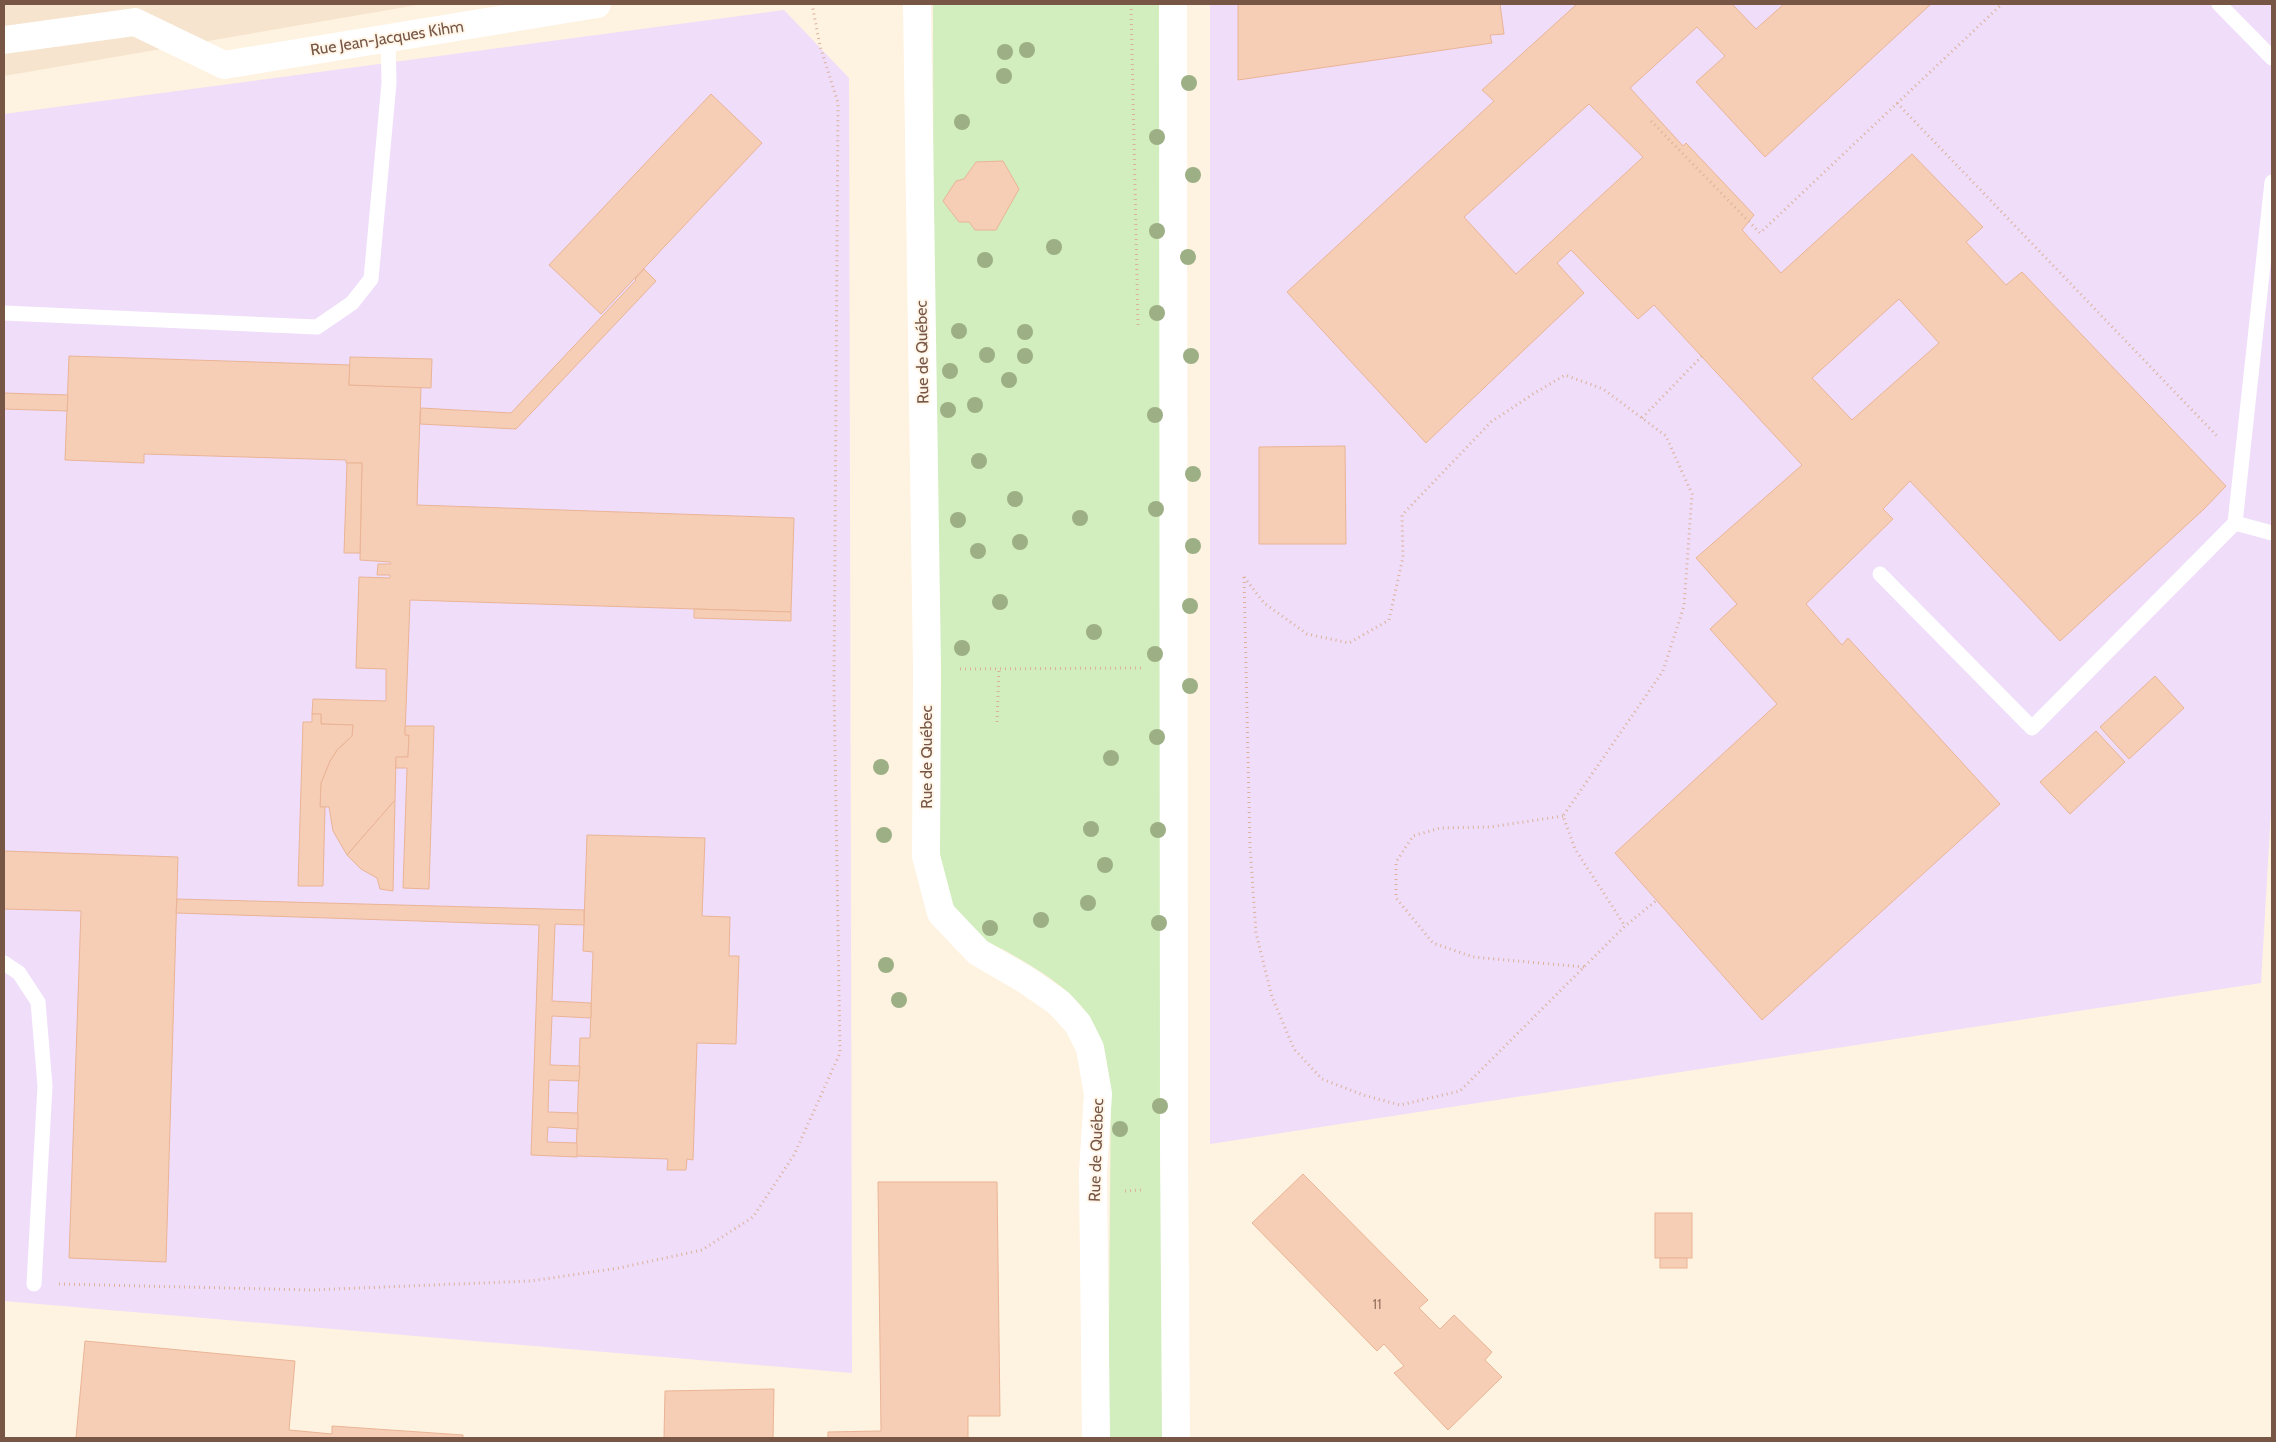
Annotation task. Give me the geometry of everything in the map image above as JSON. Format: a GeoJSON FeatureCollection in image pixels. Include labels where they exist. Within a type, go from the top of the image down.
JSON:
{"type":"FeatureCollection","features":[{"type":"Feature","properties":{"kind":"street","name":"Rue Jean-Jacques Kihm"},"geometry":{"type":"LineString","coordinates":[[144,13],[181,42],[224,65],[597,4]]}},
{"type":"Feature","properties":{"kind":"street","name":"Rue de Québec"},"geometry":{"type":"LineString","coordinates":[[917,4],[927,669],[926,856],[940,913],[978,952],[1026,980],[1059,1003],[1078,1024],[1090,1048],[1098,1094],[1093,1172],[1096,1438]]}},
{"type":"Feature","properties":{"kind":"street"},"geometry":{"type":"LineString","coordinates":[[1173,4],[1176,1438]]}},
{"type":"Feature","properties":{"kind":"street"},"geometry":{"type":"LineString","coordinates":[[4,40],[144,13]]}},
{"type":"Feature","properties":{"kind":"lane"},"geometry":{"type":"LineString","coordinates":[[2219,4],[2272,58]]}},
{"type":"Feature","properties":{"kind":"lane"},"geometry":{"type":"LineString","coordinates":[[4,314],[317,327],[352,303],[371,279],[389,82],[388,38]]}},
{"type":"Feature","properties":{"kind":"lane"},"geometry":{"type":"LineString","coordinates":[[1880,574],[2032,728],[2235,523],[2272,182]]}},
{"type":"Feature","properties":{"kind":"lane"},"geometry":{"type":"LineString","coordinates":[[2235,523],[2272,533]]}},
{"type":"Feature","properties":{"kind":"lane"},"geometry":{"type":"LineString","coordinates":[[4,962],[19,973],[38,1002],[45,1086],[34,1284]]}},
{"type":"Feature","properties":{"kind":"path"},"geometry":{"type":"LineString","coordinates":[[34,1284],[311,1290],[531,1281],[619,1268],[702,1250],[753,1217],[794,1155],[840,1053],[834,687],[838,103],[820,46],[812,4]]}},
{"type":"Feature","properties":{"kind":"path"},"geometry":{"type":"LineString","coordinates":[[1651,121],[1760,233],[2002,4]]}},
{"type":"Feature","properties":{"kind":"path"},"geometry":{"type":"LineString","coordinates":[[1897,103],[2242,462]]}},
{"type":"Feature","properties":{"kind":"path"},"geometry":{"type":"LineString","coordinates":[[1642,418],[1702,356]]}},
{"type":"Feature","properties":{"kind":"path"},"geometry":{"type":"LineString","coordinates":[[1584,967],[1473,957],[1433,943],[1396,898],[1396,862],[1413,836],[1440,828],[1490,827],[1563,816],[1663,671],[1684,606],[1692,494],[1666,436],[1603,389],[1565,375],[1491,422],[1402,516],[1403,557],[1389,620],[1349,643],[1307,634],[1264,603],[1244,577],[1250,847],[1256,933],[1272,997],[1294,1050],[1322,1079],[1363,1095],[1400,1105],[1460,1091],[1584,967],[1625,926],[1657,900]]}},
{"type":"Feature","properties":{"kind":"path"},"geometry":{"type":"LineString","coordinates":[[927,669],[1145,668]]}},
{"type":"Feature","properties":{"kind":"path"},"geometry":{"type":"LineString","coordinates":[[997,722],[999,669]]}},
{"type":"Feature","properties":{"kind":"path"},"geometry":{"type":"LineString","coordinates":[[1563,816],[1575,849],[1625,926]]}},
{"type":"Feature","properties":{"kind":"shaded area"},"geometry":{"type":"Polygon","coordinates":[[[4,4],[423,4],[4,76],[4,4]]]}},
{"type":"Feature","properties":{"kind":"shaded area"},"geometry":{"type":"Polygon","coordinates":[[[1210,4],[2272,4],[2272,792],[2261,983],[1210,1144],[1210,4]]]}},
{"type":"Feature","properties":{"kind":"shaded area"},"geometry":{"type":"Polygon","coordinates":[[[784,10],[849,78],[852,1373],[4,1301],[4,114],[784,10]]]}},
{"type":"Feature","properties":{"kind":"green space"},"geometry":{"type":"Polygon","coordinates":[[[933,4],[1160,4],[1166,1438],[1108,1438],[1111,1088],[1100,1038],[1085,1011],[1066,990],[1030,965],[983,939],[968,926],[950,899],[935,859],[933,4]]]}},
{"type":"Feature","properties":{"kind":"building"},"geometry":{"type":"Polygon","coordinates":[[[1238,4],[1500,4],[1504,34],[1490,35],[1492,43],[1238,80],[1238,4]]]}},
{"type":"Feature","properties":{"kind":"building"},"geometry":{"type":"Polygon","coordinates":[[[1577,4],[1732,4],[1756,29],[1784,4],[1931,4],[1765,157],[1696,82],[1725,56],[1697,27],[1630,88],[1683,146],[1686,143],[1754,215],[1742,230],[1781,273],[1912,154],[1983,227],[1966,242],[2006,285],[2022,272],[2226,486],[2204,509],[2060,641],[1910,481],[1883,509],[1893,519],[1806,604],[1842,645],[1848,638],[2000,804],[1762,1020],[1615,853],[1777,704],[1710,629],[1737,604],[1696,558],[1802,465],[1654,305],[1638,319],[1571,250],[1557,263],[1584,293],[1426,443],[1287,292],[1494,101],[1482,90],[1577,4]],[[1589,104],[1464,217],[1516,274],[1643,157],[1589,104]],[[1899,299],[1812,378],[1852,420],[1939,343],[1899,299]]]}},
{"type":"Feature","properties":{"kind":"building"},"geometry":{"type":"Polygon","coordinates":[[[711,94],[762,143],[601,314],[549,265],[711,94]]]}},
{"type":"Feature","properties":{"kind":"building"},"geometry":{"type":"Polygon","coordinates":[[[1003,161],[1019,189],[996,230],[975,230],[969,222],[959,222],[943,201],[956,181],[964,179],[976,162],[1003,161]]]}},
{"type":"Feature","properties":{"kind":"building"},"geometry":{"type":"Polygon","coordinates":[[[644,269],[656,281],[516,429],[420,424],[421,408],[511,413],[636,280],[644,269]]]}},
{"type":"Feature","properties":{"kind":"building"},"geometry":{"type":"Polygon","coordinates":[[[69,356],[350,365],[349,385],[421,387],[417,505],[794,518],[791,612],[410,600],[405,735],[409,735],[408,757],[396,757],[395,800],[347,855],[333,831],[329,807],[320,807],[320,799],[321,783],[330,761],[337,750],[352,736],[353,725],[321,724],[321,714],[312,714],[313,699],[386,701],[386,669],[356,668],[359,577],[390,578],[390,575],[377,575],[378,564],[391,564],[390,562],[360,560],[362,463],[346,463],[346,460],[144,454],[144,463],[65,460],[69,356]]]}},
{"type":"Feature","properties":{"kind":"building"},"geometry":{"type":"Polygon","coordinates":[[[350,357],[432,359],[431,388],[349,385],[350,357]]]}},
{"type":"Feature","properties":{"kind":"building"},"geometry":{"type":"Polygon","coordinates":[[[4,393],[68,395],[67,411],[4,409],[4,393]]]}},
{"type":"Feature","properties":{"kind":"building"},"geometry":{"type":"Polygon","coordinates":[[[1345,446],[1346,544],[1259,544],[1259,447],[1345,446]]]}},
{"type":"Feature","properties":{"kind":"building"},"geometry":{"type":"Polygon","coordinates":[[[347,463],[362,463],[360,553],[344,553],[347,463]]]}},
{"type":"Feature","properties":{"kind":"building"},"geometry":{"type":"Polygon","coordinates":[[[694,609],[791,612],[791,621],[694,618],[694,609]]]}},
{"type":"Feature","properties":{"kind":"building"},"geometry":{"type":"Polygon","coordinates":[[[2155,676],[2184,708],[2129,759],[2100,727],[2155,676]]]}},
{"type":"Feature","properties":{"kind":"building"},"geometry":{"type":"Polygon","coordinates":[[[312,714],[321,714],[321,724],[353,725],[352,736],[337,750],[321,783],[320,807],[325,807],[323,886],[298,886],[303,722],[312,722],[312,714]]]}},
{"type":"Feature","properties":{"kind":"building"},"geometry":{"type":"Polygon","coordinates":[[[405,726],[434,726],[429,889],[403,888],[407,768],[396,768],[396,757],[408,757],[409,735],[405,735],[405,726]]]}},
{"type":"Feature","properties":{"kind":"building"},"geometry":{"type":"Polygon","coordinates":[[[2096,731],[2125,762],[2070,814],[2040,782],[2096,731]]]}},
{"type":"Feature","properties":{"kind":"building"},"geometry":{"type":"Polygon","coordinates":[[[395,800],[393,891],[380,889],[377,878],[361,869],[347,855],[395,800]]]}},
{"type":"Feature","properties":{"kind":"building"},"geometry":{"type":"Polygon","coordinates":[[[587,835],[705,838],[702,916],[730,917],[729,956],[739,956],[736,1044],[697,1043],[693,1160],[687,1159],[686,1170],[667,1170],[668,1159],[576,1156],[580,1038],[590,1038],[593,952],[583,951],[587,835]]]}},
{"type":"Feature","properties":{"kind":"building"},"geometry":{"type":"Polygon","coordinates":[[[4,851],[178,857],[166,1262],[69,1258],[81,911],[4,909],[4,851]]]}},
{"type":"Feature","properties":{"kind":"building"},"geometry":{"type":"Polygon","coordinates":[[[177,899],[584,910],[584,925],[555,924],[552,1001],[591,1003],[591,1018],[552,1016],[550,1065],[580,1066],[579,1081],[549,1080],[548,1112],[578,1113],[578,1129],[548,1127],[547,1142],[577,1143],[577,1157],[531,1155],[539,925],[176,913],[177,899]]]}},
{"type":"Feature","properties":{"kind":"building"},"geometry":{"type":"Polygon","coordinates":[[[1303,1174],[1428,1300],[1419,1308],[1440,1329],[1454,1315],[1492,1352],[1485,1360],[1502,1377],[1448,1430],[1394,1373],[1404,1366],[1384,1344],[1377,1351],[1252,1223],[1303,1174]]]}},
{"type":"Feature","properties":{"kind":"building"},"geometry":{"type":"Polygon","coordinates":[[[878,1182],[997,1182],[1000,1416],[968,1416],[968,1438],[828,1438],[828,1432],[881,1431],[878,1182]]]}},
{"type":"Feature","properties":{"kind":"building"},"geometry":{"type":"Polygon","coordinates":[[[1655,1213],[1692,1213],[1692,1258],[1655,1258],[1655,1213]]]}},
{"type":"Feature","properties":{"kind":"building"},"geometry":{"type":"Polygon","coordinates":[[[1660,1258],[1687,1258],[1687,1268],[1660,1268],[1660,1258]]]}},
{"type":"Feature","properties":{"kind":"building"},"geometry":{"type":"Polygon","coordinates":[[[85,1341],[295,1361],[289,1430],[332,1434],[332,1426],[463,1435],[463,1438],[76,1438],[85,1341]]]}},
{"type":"Feature","properties":{"kind":"building"},"geometry":{"type":"Polygon","coordinates":[[[774,1389],[773,1438],[664,1438],[665,1391],[774,1389]]]}}]}
